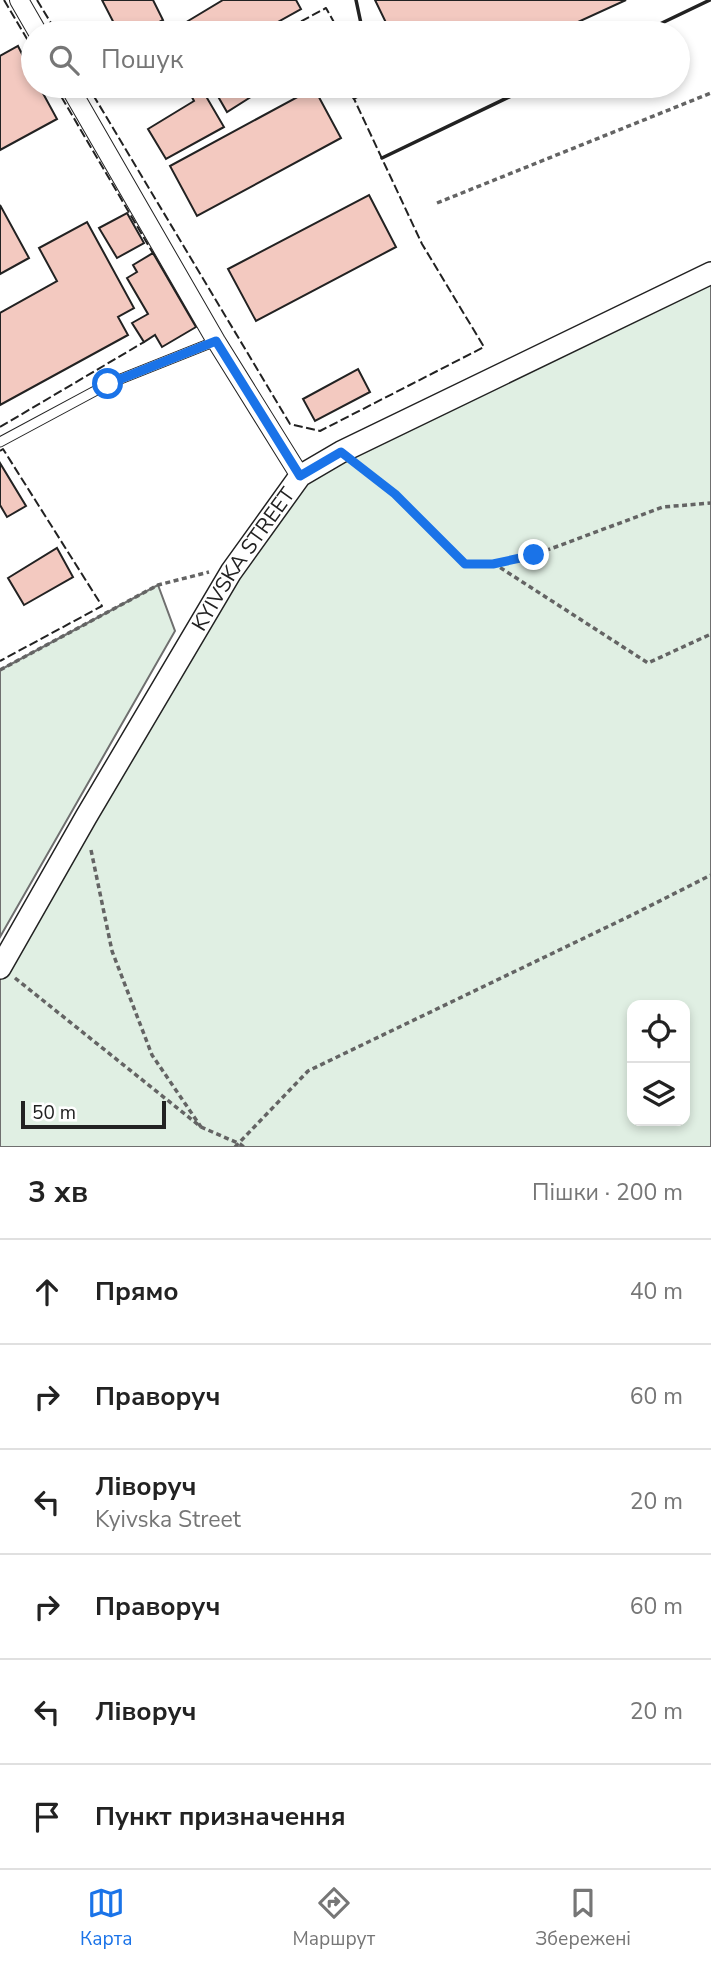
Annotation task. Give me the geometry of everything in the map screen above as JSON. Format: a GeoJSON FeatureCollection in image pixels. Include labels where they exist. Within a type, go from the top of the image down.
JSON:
{"type":"FeatureCollection","features":[{"type":"Feature","properties":{"kind":"street"},"geometry":{"type":"LineString","coordinates":[[19,0],[31,21]]}},
{"type":"Feature","properties":{"kind":"street"},"geometry":{"type":"LineString","coordinates":[[76,98],[216,341],[300,476]]}},
{"type":"Feature","properties":{"kind":"street","name":"KYIVSKA STREET"},"geometry":{"type":"LineString","coordinates":[[0,967],[231,572],[300,476],[341,452],[711,272]]}},
{"type":"Feature","properties":{"kind":"lane"},"geometry":{"type":"LineString","coordinates":[[0,442],[108,384],[216,341]]}},
{"type":"Feature","properties":{"kind":"path"},"geometry":{"type":"LineString","coordinates":[[437,203],[711,93]]}},
{"type":"Feature","properties":{"kind":"path"},"geometry":{"type":"LineString","coordinates":[[341,452],[395,494],[465,564],[493,564],[534,555],[663,507],[711,503]]}},
{"type":"Feature","properties":{"kind":"path"},"geometry":{"type":"LineString","coordinates":[[493,564],[648,663],[711,634]]}},
{"type":"Feature","properties":{"kind":"path"},"geometry":{"type":"LineString","coordinates":[[0,670],[159,585],[210,572],[231,572]]}},
{"type":"Feature","properties":{"kind":"path"},"geometry":{"type":"LineString","coordinates":[[86,817],[112,951],[152,1055],[201,1127]]}},
{"type":"Feature","properties":{"kind":"path"},"geometry":{"type":"LineString","coordinates":[[234,1147],[242,1145],[308,1071],[711,875]]}},
{"type":"Feature","properties":{"kind":"path"},"geometry":{"type":"LineString","coordinates":[[0,967],[201,1127],[242,1145]]}},
{"type":"Feature","properties":{"kind":"green space"},"geometry":{"type":"Polygon","coordinates":[[[711,282],[711,1147],[0,1147],[0,970],[300,476],[711,282]]]}},
{"type":"Feature","properties":{"kind":"green space"},"geometry":{"type":"Polygon","coordinates":[[[158,585],[175,631],[0,937],[0,670],[158,585]]]}},
{"type":"Feature","properties":{"kind":"building"},"geometry":{"type":"Polygon","coordinates":[[[102,0],[153,0],[163,20],[161,21],[113,21],[102,0]]]}},
{"type":"Feature","properties":{"kind":"building"},"geometry":{"type":"Polygon","coordinates":[[[223,0],[296,0],[301,9],[280,21],[188,21],[223,0]]]}},
{"type":"Feature","properties":{"kind":"building"},"geometry":{"type":"Polygon","coordinates":[[[375,0],[626,0],[580,21],[385,21],[375,0]]]}},
{"type":"Feature","properties":{"kind":"building"},"geometry":{"type":"Polygon","coordinates":[[[18,46],[21,52],[21,98],[46,98],[57,119],[0,150],[0,56],[18,46]]]}},
{"type":"Feature","properties":{"kind":"building"},"geometry":{"type":"Polygon","coordinates":[[[192,98],[207,98],[224,127],[166,159],[148,129],[194,101],[192,98]]]}},
{"type":"Feature","properties":{"kind":"building"},"geometry":{"type":"Polygon","coordinates":[[[219,98],[249,98],[227,112],[219,98]]]}},
{"type":"Feature","properties":{"kind":"building"},"geometry":{"type":"Polygon","coordinates":[[[296,98],[319,98],[341,138],[197,216],[170,166],[296,98]]]}},
{"type":"Feature","properties":{"kind":"building"},"geometry":{"type":"Polygon","coordinates":[[[369,195],[396,247],[256,321],[228,269],[369,195]]]}},
{"type":"Feature","properties":{"kind":"building"},"geometry":{"type":"Polygon","coordinates":[[[0,205],[29,258],[0,274],[0,205]]]}},
{"type":"Feature","properties":{"kind":"building"},"geometry":{"type":"Polygon","coordinates":[[[127,213],[144,243],[117,258],[99,228],[127,213]]]}},
{"type":"Feature","properties":{"kind":"building"},"geometry":{"type":"Polygon","coordinates":[[[87,222],[134,308],[118,317],[128,335],[0,405],[0,313],[57,281],[39,248],[87,222]]]}},
{"type":"Feature","properties":{"kind":"building"},"geometry":{"type":"Polygon","coordinates":[[[153,253],[196,327],[162,347],[155,335],[144,342],[132,323],[148,314],[127,278],[137,272],[133,265],[153,253]]]}},
{"type":"Feature","properties":{"kind":"building"},"geometry":{"type":"Polygon","coordinates":[[[358,369],[370,392],[315,421],[303,399],[358,369]]]}},
{"type":"Feature","properties":{"kind":"building"},"geometry":{"type":"Polygon","coordinates":[[[0,463],[26,506],[7,517],[0,505],[0,463]]]}},
{"type":"Feature","properties":{"kind":"building"},"geometry":{"type":"Polygon","coordinates":[[[57,548],[73,577],[24,605],[8,578],[57,548]]]}},
{"type":"Feature","properties":{"kind":"fence"},"geometry":{"type":"LineString","coordinates":[[4,0],[21,29]]}},
{"type":"Feature","properties":{"kind":"fence"},"geometry":{"type":"LineString","coordinates":[[37,0],[50,21]]}},
{"type":"Feature","properties":{"kind":"fence"},"geometry":{"type":"LineString","coordinates":[[302,21],[326,8],[333,21]]}},
{"type":"Feature","properties":{"kind":"fence"},"geometry":{"type":"LineString","coordinates":[[62,98],[154,255]]}},
{"type":"Feature","properties":{"kind":"fence"},"geometry":{"type":"LineString","coordinates":[[95,98],[290,424],[320,431],[484,347],[422,244],[354,98]]}},
{"type":"Feature","properties":{"kind":"fence"},"geometry":{"type":"LineString","coordinates":[[0,427],[144,342]]}},
{"type":"Feature","properties":{"kind":"fence"},"geometry":{"type":"LineString","coordinates":[[0,451],[3,449],[102,606],[0,661]]}},
{"type":"Feature","properties":{"kind":"wall"},"geometry":{"type":"LineString","coordinates":[[356,0],[360,21]]}},
{"type":"Feature","properties":{"kind":"wall"},"geometry":{"type":"LineString","coordinates":[[666,21],[710,0]]}},
{"type":"Feature","properties":{"kind":"wall"},"geometry":{"type":"LineString","coordinates":[[382,158],[507,98]]}},
{"type":"Feature","properties":{"kind":"route"},"geometry":{"type":"LineString","coordinates":[[108,384],[216,341],[300,476],[341,452],[395,494],[465,564],[493,564],[534,555]]}}]}
